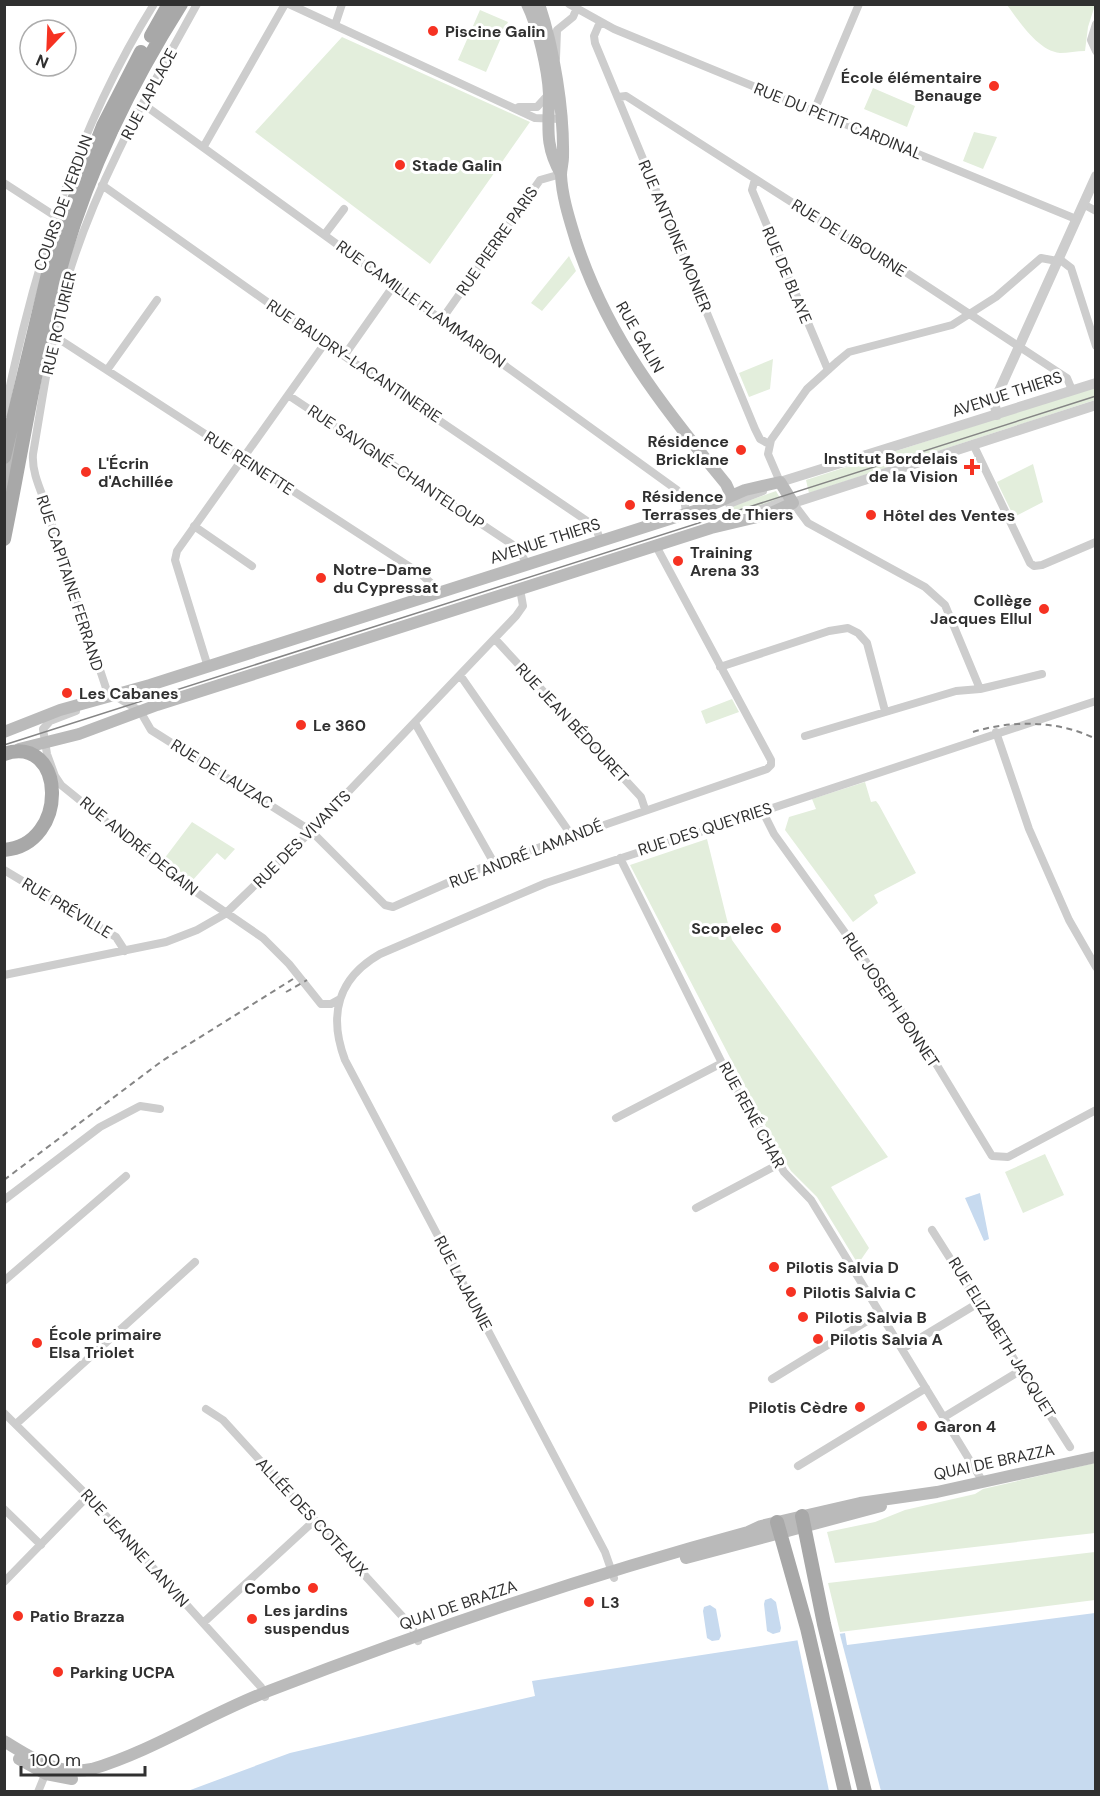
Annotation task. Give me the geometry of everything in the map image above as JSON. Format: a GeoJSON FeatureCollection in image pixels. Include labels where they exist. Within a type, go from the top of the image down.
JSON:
{"type":"FeatureCollection","features":[{"type":"Feature","properties":{"kind":"main road"},"geometry":{"type":"LineString","coordinates":[[4,458],[42,296],[62,228],[133,58],[164,4]]}},
{"type":"Feature","properties":{"kind":"main road"},"geometry":{"type":"LineString","coordinates":[[120,89],[169,4]]}},
{"type":"Feature","properties":{"kind":"main road"},"geometry":{"type":"LineString","coordinates":[[8,499],[64,256],[121,110],[158,41],[183,4]]}},
{"type":"Feature","properties":{"kind":"main road"},"geometry":{"type":"LineString","coordinates":[[526,4],[535,24],[553,119]]}},
{"type":"Feature","properties":{"kind":"main road"},"geometry":{"type":"LineString","coordinates":[[539,4],[555,75],[553,119]]}},
{"type":"Feature","properties":{"kind":"main road","name":"RUE GALIN"},"geometry":{"type":"LineString","coordinates":[[553,119],[563,157],[561,174],[580,253],[612,323],[657,399],[726,484],[730,500],[727,513],[737,521]]}},
{"type":"Feature","properties":{"kind":"main road"},"geometry":{"type":"LineString","coordinates":[[4,539],[26,370]]}},
{"type":"Feature","properties":{"kind":"main road"},"geometry":{"type":"LineString","coordinates":[[4,754],[109,725],[140,711],[520,589],[737,521],[769,514],[790,498],[780,482]]}},
{"type":"Feature","properties":{"kind":"main road","name":"AVENUE THIERS"},"geometry":{"type":"LineString","coordinates":[[4,732],[60,710],[118,697],[780,482]]}},
{"type":"Feature","properties":{"kind":"main road"},"geometry":{"type":"LineString","coordinates":[[4,849],[22,846],[38,835],[50,816],[50,769],[34,754],[19,749]]}},
{"type":"Feature","properties":{"kind":"main road","name":"QUAI DE BRAZZA"},"geometry":{"type":"LineString","coordinates":[[47,1770],[73,1779],[106,1771],[263,1693],[416,1636],[612,1570],[804,1521],[862,1513],[899,1500],[1095,1457]]}},
{"type":"Feature","properties":{"kind":"main road"},"geometry":{"type":"LineString","coordinates":[[804,1521],[825,1624],[865,1791]]}},
{"type":"Feature","properties":{"kind":"main road"},"geometry":{"type":"LineString","coordinates":[[779,1527],[807,1628],[845,1791]]}},
{"type":"Feature","properties":{"kind":"main road"},"geometry":{"type":"LineString","coordinates":[[4,1741],[47,1770]]}},
{"type":"Feature","properties":{"kind":"main road"},"geometry":{"type":"LineString","coordinates":[[4,1746],[27,1765],[47,1770]]}},
{"type":"Feature","properties":{"kind":"street","name":"COURS DE VERDUN"},"geometry":{"type":"LineString","coordinates":[[4,414],[30,297],[55,216],[96,114],[132,40],[154,4]]}},
{"type":"Feature","properties":{"kind":"street","name":"RUE LAPLACE"},"geometry":{"type":"LineString","coordinates":[[102,185],[142,104],[197,4]]}},
{"type":"Feature","properties":{"kind":"street"},"geometry":{"type":"LineString","coordinates":[[204,146],[287,4],[535,118],[553,119]]}},
{"type":"Feature","properties":{"kind":"street"},"geometry":{"type":"LineString","coordinates":[[334,25],[342,4]]}},
{"type":"Feature","properties":{"kind":"street"},"geometry":{"type":"LineString","coordinates":[[814,111],[860,4]]}},
{"type":"Feature","properties":{"kind":"street"},"geometry":{"type":"LineString","coordinates":[[555,75],[557,30],[573,17],[573,7]]}},
{"type":"Feature","properties":{"kind":"street","name":"RUE DU PETIT CARDINAL"},"geometry":{"type":"LineString","coordinates":[[573,7],[600,22],[1076,219]]}},
{"type":"Feature","properties":{"kind":"street","name":"RUE ANTOINE MONIER"},"geometry":{"type":"LineString","coordinates":[[600,22],[594,39],[755,429],[760,439],[769,444]]}},
{"type":"Feature","properties":{"kind":"street"},"geometry":{"type":"LineString","coordinates":[[1095,24],[1091,40],[1095,51]]}},
{"type":"Feature","properties":{"kind":"street"},"geometry":{"type":"LineString","coordinates":[[512,106],[537,107],[549,94]]}},
{"type":"Feature","properties":{"kind":"street","name":"RUE DE LIBOURNE"},"geometry":{"type":"LineString","coordinates":[[618,97],[626,96],[969,314],[1067,378],[1072,390]]}},
{"type":"Feature","properties":{"kind":"street","name":"RUE CAMILLE FLAMMARION"},"geometry":{"type":"LineString","coordinates":[[142,104],[204,146],[681,493],[686,513]]}},
{"type":"Feature","properties":{"kind":"street","name":"RUE PIERRE PARIS"},"geometry":{"type":"LineString","coordinates":[[442,319],[540,180],[561,174]]}},
{"type":"Feature","properties":{"kind":"street"},"geometry":{"type":"LineString","coordinates":[[997,415],[994,402],[1095,176]]}},
{"type":"Feature","properties":{"kind":"street","name":"RUE DE BLAYE"},"geometry":{"type":"LineString","coordinates":[[755,179],[754,194],[828,370]]}},
{"type":"Feature","properties":{"kind":"street"},"geometry":{"type":"LineString","coordinates":[[4,183],[55,216]]}},
{"type":"Feature","properties":{"kind":"street","name":"RUE ROTURIER"},"geometry":{"type":"LineString","coordinates":[[33,464],[54,340],[68,280],[102,185]]}},
{"type":"Feature","properties":{"kind":"street","name":"RUE BAUDRY-LACANTINERIE"},"geometry":{"type":"LineString","coordinates":[[102,185],[325,343],[587,520],[596,529],[601,541]]}},
{"type":"Feature","properties":{"kind":"street"},"geometry":{"type":"LineString","coordinates":[[1083,204],[1095,211]]}},
{"type":"Feature","properties":{"kind":"street"},"geometry":{"type":"LineString","coordinates":[[325,234],[344,209]]}},
{"type":"Feature","properties":{"kind":"street"},"geometry":{"type":"LineString","coordinates":[[780,482],[770,461],[769,444],[799,399],[828,370],[849,352],[944,329],[996,297],[1041,258],[1057,259],[1071,268],[1095,346]]}},
{"type":"Feature","properties":{"kind":"street"},"geometry":{"type":"LineString","coordinates":[[344,356],[394,285]]}},
{"type":"Feature","properties":{"kind":"street"},"geometry":{"type":"LineString","coordinates":[[107,370],[157,300]]}},
{"type":"Feature","properties":{"kind":"street","name":"RUE REINETTE"},"geometry":{"type":"LineString","coordinates":[[54,340],[62,341],[421,574],[437,593]]}},
{"type":"Feature","properties":{"kind":"street"},"geometry":{"type":"LineString","coordinates":[[208,667],[175,560],[177,551],[325,343]]}},
{"type":"Feature","properties":{"kind":"street","name":"AVENUE THIERS"},"geometry":{"type":"LineString","coordinates":[[780,482],[1095,383]]}},
{"type":"Feature","properties":{"kind":"street","name":"RUE SAVIGNÉ-CHANTELOUP"},"geometry":{"type":"LineString","coordinates":[[288,395],[519,549],[527,565]]}},
{"type":"Feature","properties":{"kind":"street"},"geometry":{"type":"LineString","coordinates":[[980,688],[945,605],[934,592],[808,524],[790,498],[1095,405]]}},
{"type":"Feature","properties":{"kind":"street"},"geometry":{"type":"LineString","coordinates":[[973,444],[1030,563],[1034,566],[1042,565],[1095,542]]}},
{"type":"Feature","properties":{"kind":"street","name":"RUE CAPITAINE FERRAND"},"geometry":{"type":"LineString","coordinates":[[33,464],[69,571],[103,686],[118,697]]}},
{"type":"Feature","properties":{"kind":"street"},"geometry":{"type":"LineString","coordinates":[[194,526],[252,566]]}},
{"type":"Feature","properties":{"kind":"street"},"geometry":{"type":"LineString","coordinates":[[656,546],[720,667],[835,629],[851,629],[867,643],[885,711]]}},
{"type":"Feature","properties":{"kind":"street","name":"RUE DES VIVANTS"},"geometry":{"type":"LineString","coordinates":[[4,975],[166,942],[197,930],[225,914],[311,831],[495,639],[523,606],[520,589]]}},
{"type":"Feature","properties":{"kind":"street","name":"RUE JEAN BÉDOURET"},"geometry":{"type":"LineString","coordinates":[[495,639],[641,797],[645,809]]}},
{"type":"Feature","properties":{"kind":"street","name":"RUE ANDRÉ LAMANDÉ"},"geometry":{"type":"LineString","coordinates":[[311,831],[389,907],[494,863],[645,809],[767,769],[771,759],[720,667]]}},
{"type":"Feature","properties":{"kind":"street"},"geometry":{"type":"LineString","coordinates":[[805,736],[956,692],[1042,674]]}},
{"type":"Feature","properties":{"kind":"street"},"geometry":{"type":"LineString","coordinates":[[460,675],[572,836]]}},
{"type":"Feature","properties":{"kind":"street"},"geometry":{"type":"LineString","coordinates":[[118,697],[140,711]]}},
{"type":"Feature","properties":{"kind":"street"},"geometry":{"type":"LineString","coordinates":[[50,769],[50,740],[43,729],[50,721],[118,697]]}},
{"type":"Feature","properties":{"kind":"street"},"geometry":{"type":"LineString","coordinates":[[50,740],[118,714],[123,710],[118,697]]}},
{"type":"Feature","properties":{"kind":"street","name":"RUE DES QUEYRIES"},"geometry":{"type":"LineString","coordinates":[[340,999],[356,971],[368,961],[502,900],[762,810],[1095,701]]}},
{"type":"Feature","properties":{"kind":"street","name":"RUE DE LAUZAC"},"geometry":{"type":"LineString","coordinates":[[140,711],[151,730],[311,831]]}},
{"type":"Feature","properties":{"kind":"street"},"geometry":{"type":"LineString","coordinates":[[415,723],[494,863]]}},
{"type":"Feature","properties":{"kind":"street"},"geometry":{"type":"LineString","coordinates":[[996,732],[1029,829],[1068,918],[1095,967]]}},
{"type":"Feature","properties":{"kind":"street","name":"RUE ANDRÉ DEGAIN"},"geometry":{"type":"LineString","coordinates":[[50,769],[61,784],[177,879],[263,938],[277,951],[321,1004],[332,1004],[340,999]]}},
{"type":"Feature","properties":{"kind":"street","name":"RUE JOSEPH BONNET"},"geometry":{"type":"LineString","coordinates":[[762,810],[774,834],[918,1034],[992,1156],[1008,1157],[1095,1110]]}},
{"type":"Feature","properties":{"kind":"street","name":"RUE RENÉ CHAR"},"geometry":{"type":"LineString","coordinates":[[620,858],[722,1063],[779,1164],[811,1200],[982,1482]]}},
{"type":"Feature","properties":{"kind":"street","name":"RUE PRÉVILLE"},"geometry":{"type":"LineString","coordinates":[[4,870],[116,937],[126,951]]}},
{"type":"Feature","properties":{"kind":"street","name":"RUE LAJAUNIE"},"geometry":{"type":"LineString","coordinates":[[340,999],[337,1034],[345,1060],[612,1570]]}},
{"type":"Feature","properties":{"kind":"street"},"geometry":{"type":"LineString","coordinates":[[616,1118],[722,1063]]}},
{"type":"Feature","properties":{"kind":"street"},"geometry":{"type":"LineString","coordinates":[[4,1200],[99,1127],[140,1106],[160,1108]]}},
{"type":"Feature","properties":{"kind":"street"},"geometry":{"type":"LineString","coordinates":[[696,1208],[779,1164]]}},
{"type":"Feature","properties":{"kind":"street"},"geometry":{"type":"LineString","coordinates":[[4,1281],[126,1176]]}},
{"type":"Feature","properties":{"kind":"street","name":"RUE ELIZABETH JACQUET"},"geometry":{"type":"LineString","coordinates":[[932,1230],[1023,1369],[1070,1447]]}},
{"type":"Feature","properties":{"kind":"street"},"geometry":{"type":"LineString","coordinates":[[16,1424],[195,1262]]}},
{"type":"Feature","properties":{"kind":"street"},"geometry":{"type":"LineString","coordinates":[[902,1349],[980,1302]]}},
{"type":"Feature","properties":{"kind":"street"},"geometry":{"type":"LineString","coordinates":[[772,1378],[880,1313]]}},
{"type":"Feature","properties":{"kind":"street"},"geometry":{"type":"LineString","coordinates":[[944,1417],[1023,1369]]}},
{"type":"Feature","properties":{"kind":"street"},"geometry":{"type":"LineString","coordinates":[[798,1466],[926,1388]]}},
{"type":"Feature","properties":{"kind":"street","name":"ALLÉE DES COTEAUX"},"geometry":{"type":"LineString","coordinates":[[206,1408],[223,1420],[315,1520],[416,1636]]}},
{"type":"Feature","properties":{"kind":"street","name":"RUE JEANNE LANVIN"},"geometry":{"type":"LineString","coordinates":[[4,1413],[88,1496],[263,1693]]}},
{"type":"Feature","properties":{"kind":"street"},"geometry":{"type":"LineString","coordinates":[[4,1582],[88,1496]]}},
{"type":"Feature","properties":{"kind":"street"},"geometry":{"type":"LineString","coordinates":[[4,1509],[40,1545]]}},
{"type":"Feature","properties":{"kind":"street"},"geometry":{"type":"LineString","coordinates":[[203,1623],[315,1520]]}},
{"type":"Feature","properties":{"kind":"street"},"geometry":{"type":"LineString","coordinates":[[38,1791],[47,1770]]}},
{"type":"Feature","properties":{"kind":"green space"},"geometry":{"type":"Polygon","coordinates":[[[1007,5],[1095,5],[1088,27],[1085,51],[1060,53],[1044,47],[1023,27],[1007,5]]]}},
{"type":"Feature","properties":{"kind":"green space"},"geometry":{"type":"Polygon","coordinates":[[[480,10],[508,22],[486,72],[458,60],[480,10]]]}},
{"type":"Feature","properties":{"kind":"green space","name":"Stade Galin"},"geometry":{"type":"Polygon","coordinates":[[[342,37],[530,122],[430,264],[255,132],[342,37]]]}},
{"type":"Feature","properties":{"kind":"green space"},"geometry":{"type":"Polygon","coordinates":[[[873,88],[915,106],[907,127],[864,109],[873,88]]]}},
{"type":"Feature","properties":{"kind":"green space"},"geometry":{"type":"Polygon","coordinates":[[[974,132],[997,137],[983,169],[963,161],[974,132]]]}},
{"type":"Feature","properties":{"kind":"green space"},"geometry":{"type":"Polygon","coordinates":[[[569,256],[576,271],[542,311],[531,303],[569,256]]]}},
{"type":"Feature","properties":{"kind":"green space"},"geometry":{"type":"Polygon","coordinates":[[[773,359],[770,389],[749,397],[739,373],[773,359]]]}},
{"type":"Feature","properties":{"kind":"green space"},"geometry":{"type":"Polygon","coordinates":[[[1095,387],[1095,400],[809,493],[806,480],[1095,387]]]}},
{"type":"Feature","properties":{"kind":"green space"},"geometry":{"type":"Polygon","coordinates":[[[1033,464],[1043,502],[1014,517],[997,482],[1033,464]]]}},
{"type":"Feature","properties":{"kind":"green space"},"geometry":{"type":"Polygon","coordinates":[[[776,491],[780,498],[763,507],[745,513],[734,511],[733,506],[776,491]]]}},
{"type":"Feature","properties":{"kind":"green space"},"geometry":{"type":"Polygon","coordinates":[[[732,699],[739,712],[706,724],[701,711],[732,699]]]}},
{"type":"Feature","properties":{"kind":"green space"},"geometry":{"type":"Polygon","coordinates":[[[865,782],[871,802],[876,801],[879,805],[916,873],[874,895],[878,903],[853,922],[785,830],[789,817],[816,809],[812,799],[865,782]]]}},
{"type":"Feature","properties":{"kind":"green space"},"geometry":{"type":"Polygon","coordinates":[[[192,822],[235,849],[225,860],[217,853],[192,881],[164,859],[192,822]]]}},
{"type":"Feature","properties":{"kind":"green space"},"geometry":{"type":"Polygon","coordinates":[[[707,839],[732,940],[888,1157],[831,1187],[869,1248],[858,1264],[817,1197],[791,1171],[776,1146],[630,865],[707,839]]]}},
{"type":"Feature","properties":{"kind":"green space"},"geometry":{"type":"Polygon","coordinates":[[[1045,1154],[1064,1195],[1023,1213],[1005,1172],[1045,1154]]]}},
{"type":"Feature","properties":{"kind":"green space"},"geometry":{"type":"Polygon","coordinates":[[[1095,1463],[1095,1533],[835,1563],[827,1532],[875,1522],[905,1510],[975,1494],[983,1489],[1095,1463]]]}},
{"type":"Feature","properties":{"kind":"green space"},"geometry":{"type":"Polygon","coordinates":[[[1095,1552],[1095,1600],[840,1632],[828,1583],[1095,1552]]]}},
{"type":"Feature","properties":{"kind":"water"},"geometry":{"type":"Polygon","coordinates":[[[980,1193],[989,1239],[984,1241],[965,1198],[980,1193]]]}},
{"type":"Feature","properties":{"kind":"water"},"geometry":{"type":"Polygon","coordinates":[[[771,1598],[776,1602],[781,1628],[780,1632],[773,1634],[767,1631],[764,1604],[765,1600],[771,1598]]]}},
{"type":"Feature","properties":{"kind":"water"},"geometry":{"type":"Polygon","coordinates":[[[710,1605],[716,1609],[721,1636],[719,1640],[712,1641],[707,1638],[703,1611],[704,1607],[710,1605]]]}},
{"type":"Feature","properties":{"kind":"water"},"geometry":{"type":"Polygon","coordinates":[[[1095,1613],[1095,1791],[185,1792],[290,1753],[535,1696],[532,1681],[845,1633],[847,1645],[1095,1613]]]}},
{"type":"Feature","properties":{"kind":"pier"},"geometry":{"type":"Polygon","coordinates":[[[839,1631],[881,1791],[829,1791],[797,1638],[839,1631]]]}},
{"type":"Feature","properties":{"kind":"tram line"},"geometry":{"type":"LineString","coordinates":[[4,745],[1096,396]]}},
{"type":"Feature","properties":{"kind":"railway"},"geometry":{"type":"LineString","coordinates":[[973,732],[1003,725],[1035,724],[1066,728],[1096,739]]}},
{"type":"Feature","properties":{"kind":"railway"},"geometry":{"type":"LineString","coordinates":[[4,1180],[162,1061],[293,979]]}},
{"type":"Feature","properties":{"kind":"railway"},"geometry":{"type":"LineString","coordinates":[[286,992],[307,980]]}},
{"type":"Feature","properties":{"kind":"place","name":"Piscine Galin"},"geometry":{"type":"Point","coordinates":[433,31]}},
{"type":"Feature","properties":{"kind":"place","name":"École élémentaire Benauge"},"geometry":{"type":"Point","coordinates":[994,86]}},
{"type":"Feature","properties":{"kind":"place","name":"Stade Galin"},"geometry":{"type":"Point","coordinates":[400,165]}},
{"type":"Feature","properties":{"kind":"place","name":"Résidence Bricklane"},"geometry":{"type":"Point","coordinates":[741,450]}},
{"type":"Feature","properties":{"kind":"place","name":"Institut Bordelais de la Vision"},"geometry":{"type":"Point","coordinates":[972,467]}},
{"type":"Feature","properties":{"kind":"place","name":"L'Écrin d'Achillée"},"geometry":{"type":"Point","coordinates":[86,472]}},
{"type":"Feature","properties":{"kind":"place","name":"Résidence Terrasses de Thiers"},"geometry":{"type":"Point","coordinates":[630,505]}},
{"type":"Feature","properties":{"kind":"place","name":"Hôtel des Ventes"},"geometry":{"type":"Point","coordinates":[871,515]}},
{"type":"Feature","properties":{"kind":"place","name":"Training Arena 33"},"geometry":{"type":"Point","coordinates":[678,561]}},
{"type":"Feature","properties":{"kind":"place","name":"Notre-Dame du Cypressat"},"geometry":{"type":"Point","coordinates":[321,578]}},
{"type":"Feature","properties":{"kind":"place","name":"Collège Jacques Ellul"},"geometry":{"type":"Point","coordinates":[1044,609]}},
{"type":"Feature","properties":{"kind":"place","name":"Les Cabanes"},"geometry":{"type":"Point","coordinates":[67,693]}},
{"type":"Feature","properties":{"kind":"place","name":"Le 360"},"geometry":{"type":"Point","coordinates":[301,725]}},
{"type":"Feature","properties":{"kind":"place","name":"Scopelec"},"geometry":{"type":"Point","coordinates":[776,928]}},
{"type":"Feature","properties":{"kind":"place","name":"Pilotis Salvia D"},"geometry":{"type":"Point","coordinates":[774,1267]}},
{"type":"Feature","properties":{"kind":"place","name":"Pilotis Salvia C"},"geometry":{"type":"Point","coordinates":[791,1292]}},
{"type":"Feature","properties":{"kind":"place","name":"Pilotis Salvia B"},"geometry":{"type":"Point","coordinates":[803,1317]}},
{"type":"Feature","properties":{"kind":"place","name":"Pilotis Salvia A"},"geometry":{"type":"Point","coordinates":[818,1339]}},
{"type":"Feature","properties":{"kind":"place","name":"École primaire Elsa Triolet"},"geometry":{"type":"Point","coordinates":[37,1343]}},
{"type":"Feature","properties":{"kind":"place","name":"Pilotis Cèdre"},"geometry":{"type":"Point","coordinates":[860,1407]}},
{"type":"Feature","properties":{"kind":"place","name":"Garon 4"},"geometry":{"type":"Point","coordinates":[922,1426]}},
{"type":"Feature","properties":{"kind":"place","name":"Combo"},"geometry":{"type":"Point","coordinates":[313,1588]}},
{"type":"Feature","properties":{"kind":"place","name":"L3"},"geometry":{"type":"Point","coordinates":[589,1602]}},
{"type":"Feature","properties":{"kind":"place","name":"Patio Brazza"},"geometry":{"type":"Point","coordinates":[18,1616]}},
{"type":"Feature","properties":{"kind":"place","name":"Les jardins suspendus"},"geometry":{"type":"Point","coordinates":[252,1619]}},
{"type":"Feature","properties":{"kind":"place","name":"Parking UCPA"},"geometry":{"type":"Point","coordinates":[58,1672]}}]}
